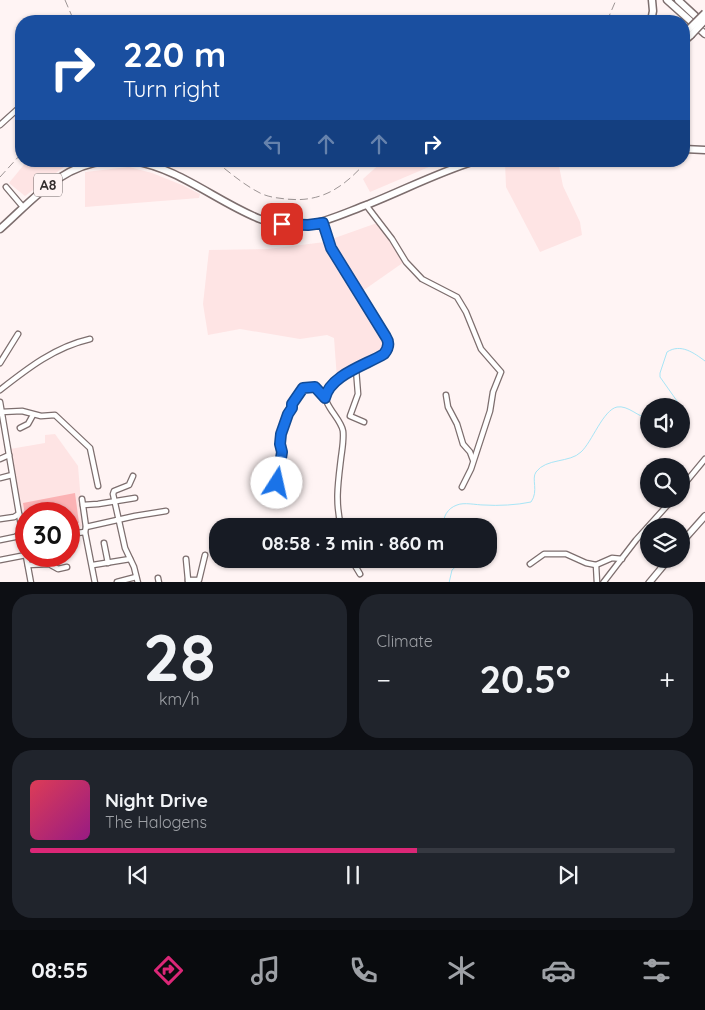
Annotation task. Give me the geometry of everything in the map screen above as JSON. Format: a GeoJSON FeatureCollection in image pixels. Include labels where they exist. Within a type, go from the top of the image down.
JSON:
{"type":"FeatureCollection","features":[{"type":"Feature","properties":{"kind":"highway"},"geometry":{"type":"LineString","coordinates":[[652,0],[652,15]]}},
{"type":"Feature","properties":{"kind":"highway"},"geometry":{"type":"LineString","coordinates":[[667,0],[684,15]]}},
{"type":"Feature","properties":{"kind":"highway"},"geometry":{"type":"LineString","coordinates":[[678,0],[705,25]]}},
{"type":"Feature","properties":{"kind":"highway"},"geometry":{"type":"LineString","coordinates":[[690,30],[705,13]]}},
{"type":"Feature","properties":{"kind":"highway"},"geometry":{"type":"LineString","coordinates":[[690,31],[705,20]]}},
{"type":"Feature","properties":{"kind":"highway"},"geometry":{"type":"LineString","coordinates":[[690,21],[705,34]]}},
{"type":"Feature","properties":{"kind":"highway"},"geometry":{"type":"LineString","coordinates":[[690,149],[705,150]]}},
{"type":"Feature","properties":{"kind":"highway","name":"A8"},"geometry":{"type":"LineString","coordinates":[[0,229],[39,191],[64,174],[80,167]]}},
{"type":"Feature","properties":{"kind":"highway"},"geometry":{"type":"LineString","coordinates":[[156,167],[244,212],[263,220],[288,225],[323,223],[460,167]]}},
{"type":"Feature","properties":{"kind":"main road"},"geometry":{"type":"LineString","coordinates":[[690,533],[705,516]]}},
{"type":"Feature","properties":{"kind":"main road"},"geometry":{"type":"LineString","coordinates":[[649,582],[661,568]]}},
{"type":"Feature","properties":{"kind":"street"},"geometry":{"type":"LineString","coordinates":[[0,125],[15,111]]}},
{"type":"Feature","properties":{"kind":"street"},"geometry":{"type":"LineString","coordinates":[[6,187],[23,207]]}},
{"type":"Feature","properties":{"kind":"street"},"geometry":{"type":"LineString","coordinates":[[366,205],[392,239],[406,262],[428,283],[439,286],[457,297],[466,312],[481,349],[501,372],[493,392],[490,411],[462,487]]}},
{"type":"Feature","properties":{"kind":"street"},"geometry":{"type":"LineString","coordinates":[[323,223],[331,248],[388,340],[388,348],[384,354],[334,381],[326,391],[325,398]]}},
{"type":"Feature","properties":{"kind":"street"},"geometry":{"type":"LineString","coordinates":[[0,363],[18,334]]}},
{"type":"Feature","properties":{"kind":"street"},"geometry":{"type":"LineString","coordinates":[[0,390],[42,358],[75,343],[90,339]]}},
{"type":"Feature","properties":{"kind":"street"},"geometry":{"type":"LineString","coordinates":[[356,369],[358,394],[350,416],[364,422]]}},
{"type":"Feature","properties":{"kind":"street"},"geometry":{"type":"LineString","coordinates":[[277,483],[282,452],[280,444],[281,434],[295,399],[303,388],[315,387],[325,398],[341,423],[343,432],[336,505],[339,518]]}},
{"type":"Feature","properties":{"kind":"street"},"geometry":{"type":"LineString","coordinates":[[446,396],[448,407],[457,424],[463,444],[470,452],[473,461]]}},
{"type":"Feature","properties":{"kind":"street"},"geometry":{"type":"LineString","coordinates":[[0,402],[3,437],[9,455],[18,502]]}},
{"type":"Feature","properties":{"kind":"street"},"geometry":{"type":"LineString","coordinates":[[1,412],[22,411],[41,416],[55,415],[86,442],[90,448],[98,486]]}},
{"type":"Feature","properties":{"kind":"street"},"geometry":{"type":"LineString","coordinates":[[20,428],[28,424],[33,415]]}},
{"type":"Feature","properties":{"kind":"street"},"geometry":{"type":"LineString","coordinates":[[0,459],[9,455]]}},
{"type":"Feature","properties":{"kind":"street"},"geometry":{"type":"LineString","coordinates":[[690,477],[705,459]]}},
{"type":"Feature","properties":{"kind":"street"},"geometry":{"type":"LineString","coordinates":[[0,478],[12,475]]}},
{"type":"Feature","properties":{"kind":"street"},"geometry":{"type":"LineString","coordinates":[[133,476],[129,485],[114,490],[114,501],[125,548],[138,582]]}},
{"type":"Feature","properties":{"kind":"street"},"geometry":{"type":"LineString","coordinates":[[83,505],[134,498]]}},
{"type":"Feature","properties":{"kind":"street"},"geometry":{"type":"LineString","coordinates":[[82,499],[85,529],[95,582]]}},
{"type":"Feature","properties":{"kind":"street"},"geometry":{"type":"LineString","coordinates":[[603,582],[636,540],[665,508]]}},
{"type":"Feature","properties":{"kind":"street"},"geometry":{"type":"LineString","coordinates":[[80,531],[135,516],[166,512]]}},
{"type":"Feature","properties":{"kind":"street"},"geometry":{"type":"LineString","coordinates":[[0,519],[15,516]]}},
{"type":"Feature","properties":{"kind":"street"},"geometry":{"type":"LineString","coordinates":[[0,540],[15,537]]}},
{"type":"Feature","properties":{"kind":"street"},"geometry":{"type":"LineString","coordinates":[[104,543],[108,563]]}},
{"type":"Feature","properties":{"kind":"street"},"geometry":{"type":"LineString","coordinates":[[530,564],[544,554],[566,554],[586,563],[596,564],[612,558],[622,559]]}},
{"type":"Feature","properties":{"kind":"street"},"geometry":{"type":"LineString","coordinates":[[186,559],[188,581],[199,580],[205,555]]}},
{"type":"Feature","properties":{"kind":"street"},"geometry":{"type":"LineString","coordinates":[[0,560],[15,557]]}},
{"type":"Feature","properties":{"kind":"street"},"geometry":{"type":"LineString","coordinates":[[92,565],[130,559]]}},
{"type":"Feature","properties":{"kind":"street"},"geometry":{"type":"LineString","coordinates":[[596,564],[597,582]]}},
{"type":"Feature","properties":{"kind":"street"},"geometry":{"type":"LineString","coordinates":[[28,567],[31,582]]}},
{"type":"Feature","properties":{"kind":"street"},"geometry":{"type":"LineString","coordinates":[[54,567],[58,569],[67,567]]}},
{"type":"Feature","properties":{"kind":"street"},"geometry":{"type":"LineString","coordinates":[[356,568],[360,574]]}},
{"type":"Feature","properties":{"kind":"street"},"geometry":{"type":"LineString","coordinates":[[116,582],[136,577]]}},
{"type":"Feature","properties":{"kind":"shaded area"},"geometry":{"type":"Polygon","coordinates":[[[22,167],[64,167],[25,196],[9,183],[22,167]]]}},
{"type":"Feature","properties":{"kind":"shaded area"},"geometry":{"type":"Polygon","coordinates":[[[129,167],[152,173],[182,185],[200,194],[199,198],[85,207],[85,172],[129,167]]]}},
{"type":"Feature","properties":{"kind":"shaded area"},"geometry":{"type":"Polygon","coordinates":[[[376,167],[429,167],[370,192],[363,179],[376,167]]]}},
{"type":"Feature","properties":{"kind":"shaded area"},"geometry":{"type":"Polygon","coordinates":[[[505,167],[559,167],[563,186],[580,222],[582,235],[540,252],[506,187],[505,167]]]}},
{"type":"Feature","properties":{"kind":"shaded area"},"geometry":{"type":"Polygon","coordinates":[[[377,223],[404,262],[361,292],[329,240],[377,223]]]}},
{"type":"Feature","properties":{"kind":"shaded area"},"geometry":{"type":"Polygon","coordinates":[[[325,242],[384,339],[383,350],[337,379],[334,338],[327,335],[300,339],[240,329],[208,335],[203,304],[209,250],[268,249],[325,242]]]}},
{"type":"Feature","properties":{"kind":"shaded area"},"geometry":{"type":"Polygon","coordinates":[[[55,434],[78,466],[83,526],[80,527],[80,502],[20,502],[10,449],[45,443],[45,435],[55,434]]]}},
{"type":"Feature","properties":{"kind":"shaded area"},"geometry":{"type":"Polygon","coordinates":[[[75,493],[76,502],[28,502],[75,493]]]}},
{"type":"Feature","properties":{"kind":"waterway"},"geometry":{"type":"LineString","coordinates":[[675,398],[660,377],[667,352],[677,348],[687,350],[705,361]]}},
{"type":"Feature","properties":{"kind":"waterway"},"geometry":{"type":"LineString","coordinates":[[444,518],[451,508],[460,504],[501,505],[531,502],[535,490],[534,478],[536,472],[552,462],[571,458],[581,452],[602,420],[612,409],[621,407],[640,415]]}},
{"type":"Feature","properties":{"kind":"waterway"},"geometry":{"type":"LineString","coordinates":[[449,582],[454,568]]}},
{"type":"Feature","properties":{"kind":"railway"},"geometry":{"type":"LineString","coordinates":[[65,0],[71,15]]}},
{"type":"Feature","properties":{"kind":"railway"},"geometry":{"type":"LineString","coordinates":[[610,15],[616,0]]}},
{"type":"Feature","properties":{"kind":"railway"},"geometry":{"type":"LineString","coordinates":[[0,177],[15,161]]}},
{"type":"Feature","properties":{"kind":"railway"},"geometry":{"type":"LineString","coordinates":[[223,167],[260,193],[276,198],[299,200],[321,196],[341,186],[361,167]]}},
{"type":"Feature","properties":{"kind":"route"},"geometry":{"type":"LineString","coordinates":[[277,483],[282,452],[280,444],[281,434],[292,404],[303,388],[315,387],[325,398],[326,391],[334,381],[384,354],[388,344],[388,340],[331,248],[323,223],[308,225],[282,224]]}}]}
